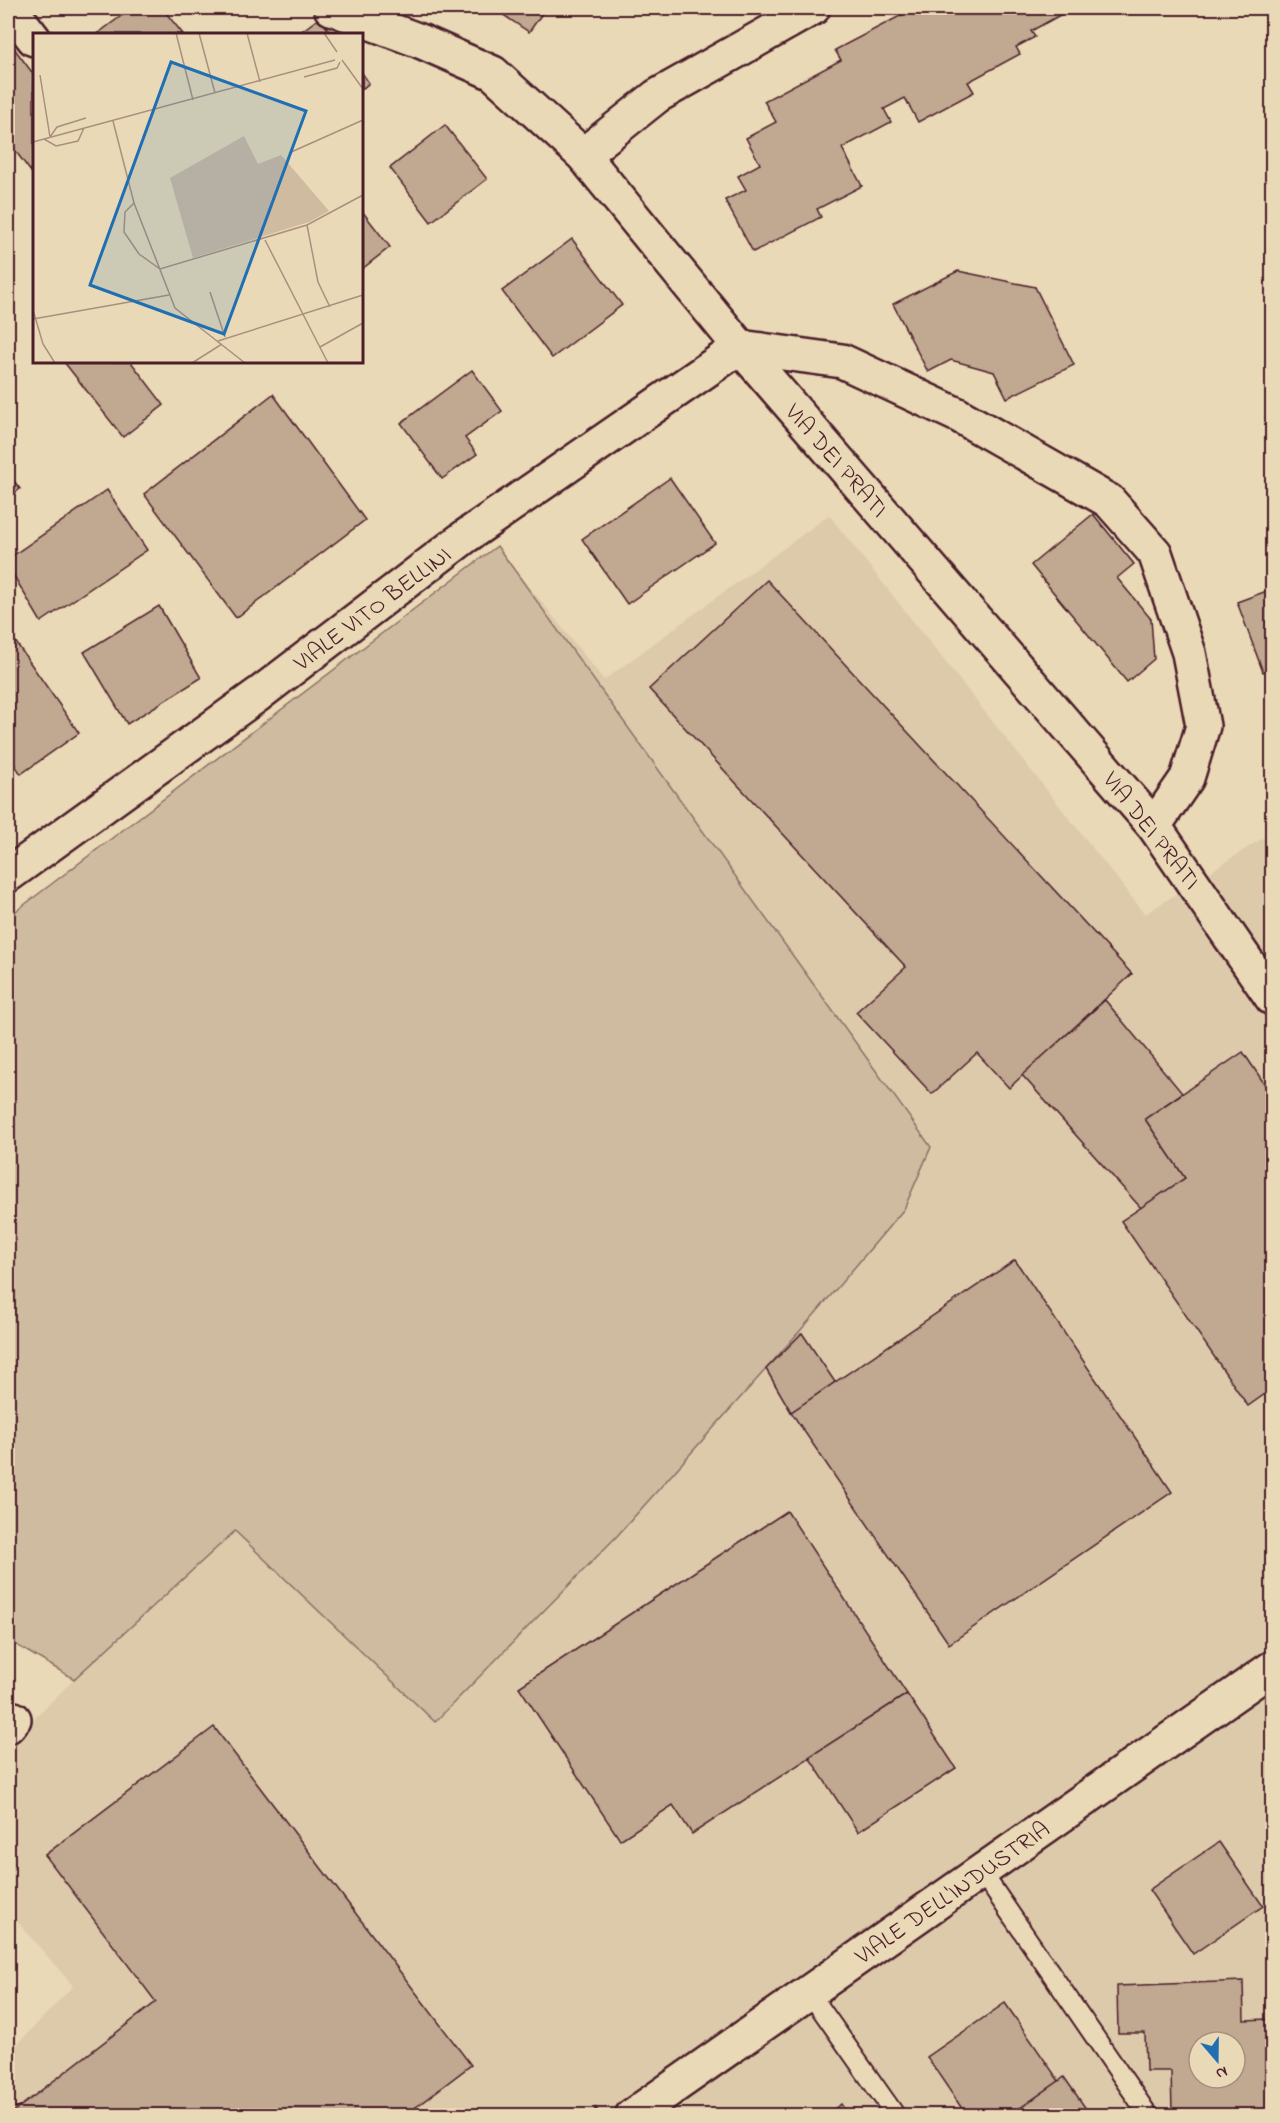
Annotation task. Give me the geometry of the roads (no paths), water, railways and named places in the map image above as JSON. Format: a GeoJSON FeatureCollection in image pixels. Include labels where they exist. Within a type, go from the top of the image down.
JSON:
{"type":"FeatureCollection","features":[{"type":"Feature","properties":{"kind":"street"},"geometry":{"type":"LineString","coordinates":[[10,8],[33,38]]}},
{"type":"Feature","properties":{"kind":"street","name":"VIA DEI PRATI"},"geometry":{"type":"LineString","coordinates":[[331,8],[420,41],[493,73],[583,155],[740,347],[1154,826],[1272,998]]}},
{"type":"Feature","properties":{"kind":"street"},"geometry":{"type":"LineString","coordinates":[[583,155],[657,96],[813,8]]}},
{"type":"Feature","properties":{"kind":"street"},"geometry":{"type":"LineString","coordinates":[[740,347],[842,361],[958,415],[1108,501],[1155,553],[1189,653],[1203,726],[1187,778],[1154,826]]}},
{"type":"Feature","properties":{"kind":"street","name":"VIALE VITO BELLINI"},"geometry":{"type":"LineString","coordinates":[[8,874],[259,694],[466,536],[740,347]]}},
{"type":"Feature","properties":{"kind":"street","name":"VIALE DELL'INDUSTRIA"},"geometry":{"type":"LineString","coordinates":[[632,2115],[1272,1668]]}},
{"type":"Feature","properties":{"kind":"lane"},"geometry":{"type":"LineString","coordinates":[[981,1871],[1149,2115]]}},
{"type":"Feature","properties":{"kind":"lane"},"geometry":{"type":"LineString","coordinates":[[809,1992],[896,2115]]}}]}
